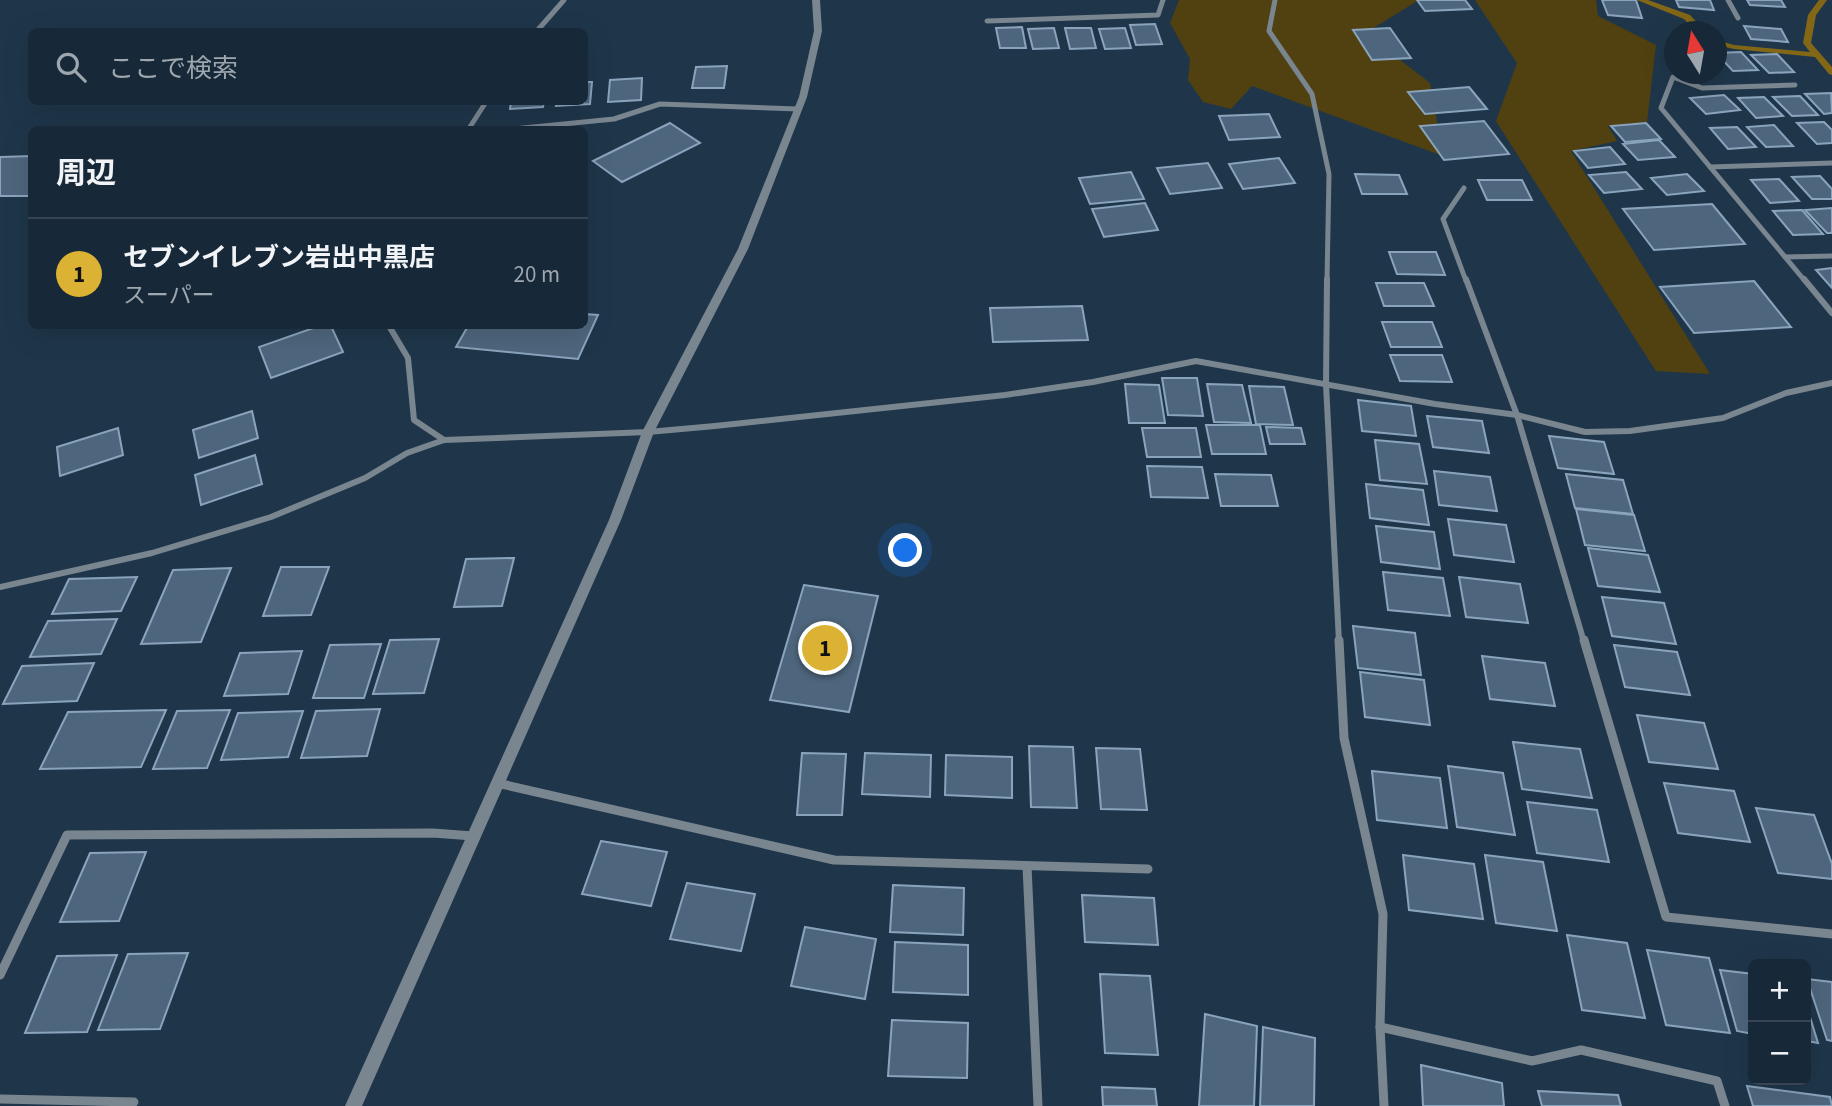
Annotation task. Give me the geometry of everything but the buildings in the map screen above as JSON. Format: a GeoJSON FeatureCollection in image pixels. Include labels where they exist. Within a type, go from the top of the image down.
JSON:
{"type":"FeatureCollection","features":[{"type":"Feature","properties":{"kind":"street"},"geometry":{"type":"LineString","coordinates":[[540,28],[564,0]]}},
{"type":"Feature","properties":{"kind":"street"},"geometry":{"type":"LineString","coordinates":[[353,1106],[615,520],[648,432],[743,249],[798,110],[818,31],[816,0]]}},
{"type":"Feature","properties":{"kind":"street"},"geometry":{"type":"LineString","coordinates":[[987,21],[1158,15],[1163,0]]}},
{"type":"Feature","properties":{"kind":"street"},"geometry":{"type":"LineString","coordinates":[[1275,0],[1269,31],[1312,94],[1329,174],[1326,384],[1344,738],[1383,914],[1380,1027],[1384,1106]]}},
{"type":"Feature","properties":{"kind":"street"},"geometry":{"type":"LineString","coordinates":[[1728,0],[1738,18]]}},
{"type":"Feature","properties":{"kind":"street"},"geometry":{"type":"LineString","coordinates":[[1795,85],[1702,88],[1673,77],[1661,108],[1832,313]]}},
{"type":"Feature","properties":{"kind":"street"},"geometry":{"type":"LineString","coordinates":[[544,126],[614,119],[660,104],[798,110]]}},
{"type":"Feature","properties":{"kind":"street"},"geometry":{"type":"LineString","coordinates":[[471,126],[484,105]]}},
{"type":"Feature","properties":{"kind":"street"},"geometry":{"type":"LineString","coordinates":[[1710,167],[1832,163]]}},
{"type":"Feature","properties":{"kind":"street"},"geometry":{"type":"LineString","coordinates":[[1464,188],[1443,219],[1517,415],[1666,916],[1832,934]]}},
{"type":"Feature","properties":{"kind":"street"},"geometry":{"type":"LineString","coordinates":[[1785,257],[1832,256]]}},
{"type":"Feature","properties":{"kind":"street"},"geometry":{"type":"LineString","coordinates":[[391,329],[408,358],[414,420],[444,440]]}},
{"type":"Feature","properties":{"kind":"street"},"geometry":{"type":"LineString","coordinates":[[0,587],[152,553],[271,517],[365,478],[407,453],[444,440],[648,432],[1005,395],[1093,382],[1196,361],[1435,404],[1517,415],[1585,432],[1630,431],[1723,418],[1786,393],[1832,383]]}},
{"type":"Feature","properties":{"kind":"street"},"geometry":{"type":"LineString","coordinates":[[497,783],[834,860],[1148,869]]}},
{"type":"Feature","properties":{"kind":"street"},"geometry":{"type":"LineString","coordinates":[[0,975],[67,835],[433,833],[474,836]]}},
{"type":"Feature","properties":{"kind":"street"},"geometry":{"type":"LineString","coordinates":[[1027,866],[1038,1106]]}},
{"type":"Feature","properties":{"kind":"street"},"geometry":{"type":"LineString","coordinates":[[1380,1027],[1532,1061],[1581,1050],[1717,1082],[1725,1106]]}},
{"type":"Feature","properties":{"kind":"street"},"geometry":{"type":"LineString","coordinates":[[0,1099],[134,1102]]}},
{"type":"Feature","properties":{"kind":"shaded area"},"geometry":{"type":"Polygon","coordinates":[[[1179,0],[1419,0],[1365,33],[1430,83],[1443,156],[1252,86],[1231,109],[1203,102],[1188,80],[1190,59],[1170,23],[1179,0]]]}},
{"type":"Feature","properties":{"kind":"shaded area"},"geometry":{"type":"Polygon","coordinates":[[[1475,0],[1596,0],[1598,16],[1656,45],[1647,122],[1608,126],[1617,141],[1571,151],[1710,374],[1656,371],[1496,121],[1517,63],[1475,0]]]}},
{"type":"Feature","properties":{"kind":"waterway"},"geometry":{"type":"LineString","coordinates":[[1641,0],[1687,17],[1691,21]]}},
{"type":"Feature","properties":{"kind":"waterway"},"geometry":{"type":"LineString","coordinates":[[1823,0],[1812,15],[1807,43],[1832,72]]}},
{"type":"Feature","properties":{"kind":"waterway"},"geometry":{"type":"LineString","coordinates":[[1727,45],[1815,55]]}},
{"type":"Feature","properties":{"kind":"place","name":"セブンイレブン岩出中黒店"},"geometry":{"type":"Point","coordinates":[825,648]}}]}
